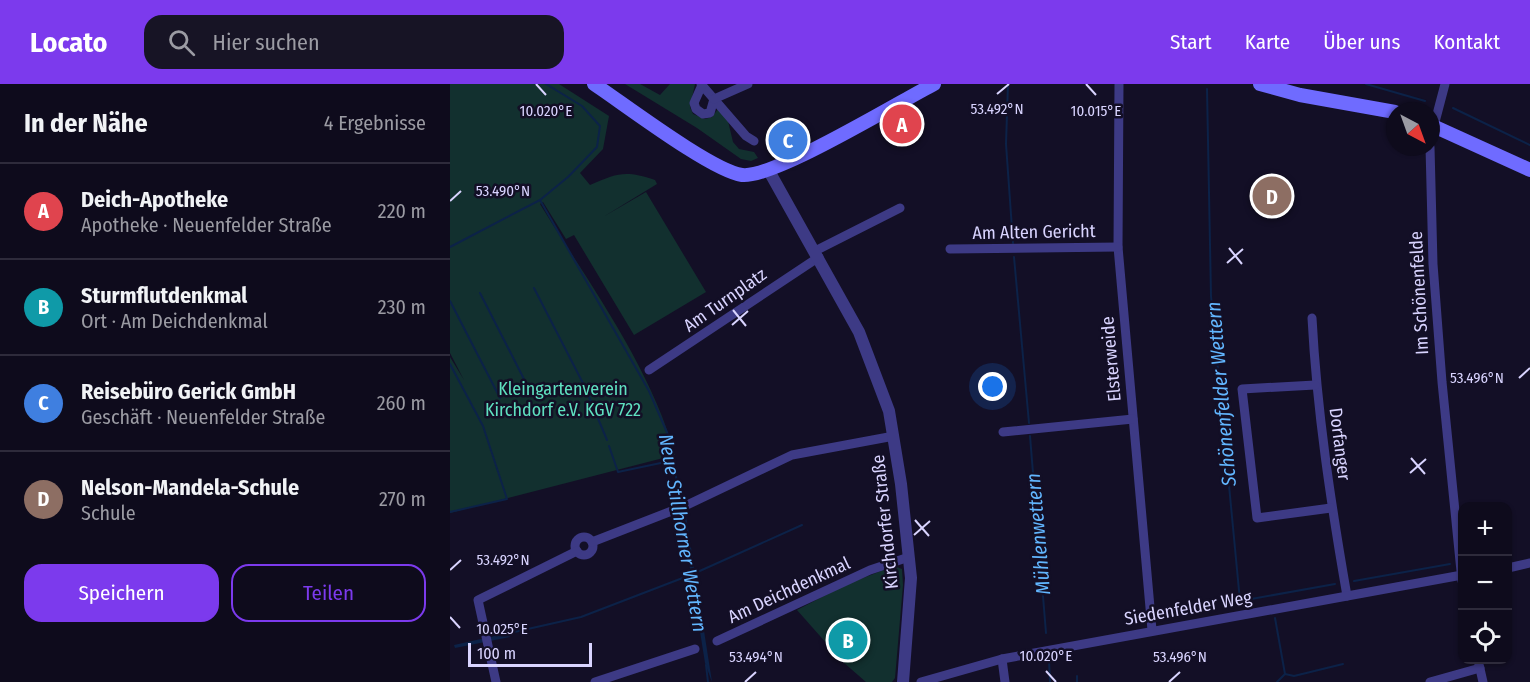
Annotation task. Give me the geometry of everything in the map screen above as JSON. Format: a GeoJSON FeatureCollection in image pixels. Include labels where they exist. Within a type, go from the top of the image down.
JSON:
{"type":"FeatureCollection","features":[{"type":"Feature","properties":{"kind":"main road"},"geometry":{"type":"LineString","coordinates":[[594,84],[716,164],[742,175],[769,171],[934,84]]}},
{"type":"Feature","properties":{"kind":"main road"},"geometry":{"type":"LineString","coordinates":[[1260,84],[1300,95],[1386,110]]}},
{"type":"Feature","properties":{"kind":"main road"},"geometry":{"type":"LineString","coordinates":[[1440,133],[1530,170]]}},
{"type":"Feature","properties":{"kind":"street"},"geometry":{"type":"LineString","coordinates":[[714,99],[710,113],[698,112],[694,103],[701,84],[714,99],[746,136],[754,141]]}},
{"type":"Feature","properties":{"kind":"street"},"geometry":{"type":"LineString","coordinates":[[714,99],[748,84]]}},
{"type":"Feature","properties":{"kind":"street","name":"Elsterweide"},"geometry":{"type":"LineString","coordinates":[[1119,84],[1118,247],[1152,630]]}},
{"type":"Feature","properties":{"kind":"street"},"geometry":{"type":"LineString","coordinates":[[1440,104],[1446,84]]}},
{"type":"Feature","properties":{"kind":"street","name":"Im Schönenfelde"},"geometry":{"type":"LineString","coordinates":[[1430,156],[1433,264],[1442,382],[1460,556]]}},
{"type":"Feature","properties":{"kind":"street","name":"Kirchdorfer Straße"},"geometry":{"type":"LineString","coordinates":[[769,171],[817,254],[871,357],[889,411],[909,558],[911,593],[903,682]]}},
{"type":"Feature","properties":{"kind":"street","name":"Am Turnplatz"},"geometry":{"type":"LineString","coordinates":[[649,370],[817,254],[900,208]]}},
{"type":"Feature","properties":{"kind":"street","name":"Am Alten Gericht"},"geometry":{"type":"LineString","coordinates":[[950,249],[1118,247]]}},
{"type":"Feature","properties":{"kind":"street","name":"Dorfanger"},"geometry":{"type":"LineString","coordinates":[[1312,318],[1316,385],[1331,508],[1347,596]]}},
{"type":"Feature","properties":{"kind":"street","name":"Dorfanger"},"geometry":{"type":"LineString","coordinates":[[1316,385],[1242,389],[1257,518],[1331,508]]}},
{"type":"Feature","properties":{"kind":"street"},"geometry":{"type":"LineString","coordinates":[[1003,432],[1133,419]]}},
{"type":"Feature","properties":{"kind":"street"},"geometry":{"type":"LineString","coordinates":[[496,682],[478,600],[577,551],[582,555],[589,553],[593,548],[592,542],[684,506],[792,455],[894,436]]}},
{"type":"Feature","properties":{"kind":"street","name":"Am Deichdenkmal"},"geometry":{"type":"LineString","coordinates":[[717,641],[870,570],[909,558]]}},
{"type":"Feature","properties":{"kind":"street"},"geometry":{"type":"LineString","coordinates":[[1512,567],[1530,563]]}},
{"type":"Feature","properties":{"kind":"street","name":"Siedenfelder Weg"},"geometry":{"type":"LineString","coordinates":[[921,682],[1002,659],[1152,630],[1458,578]]}},
{"type":"Feature","properties":{"kind":"street"},"geometry":{"type":"LineString","coordinates":[[595,682],[695,650]]}},
{"type":"Feature","properties":{"kind":"street"},"geometry":{"type":"LineString","coordinates":[[1002,659],[1005,682]]}},
{"type":"Feature","properties":{"kind":"street"},"geometry":{"type":"LineString","coordinates":[[1430,682],[1479,664],[1483,682]]}},
{"type":"Feature","properties":{"kind":"green space","name":"Kleingartenverein Kirchdorf e.V. KGV 722"},"geometry":{"type":"Polygon","coordinates":[[[450,84],[559,84],[609,116],[603,149],[580,173],[590,185],[622,174],[655,180],[657,184],[603,217],[646,192],[706,292],[634,335],[574,235],[566,239],[543,202],[540,204],[634,357],[651,390],[675,455],[450,513],[450,357],[464,380],[450,353],[450,84]]]}},
{"type":"Feature","properties":{"kind":"green space"},"geometry":{"type":"Polygon","coordinates":[[[625,84],[640,84],[660,95],[670,84],[695,84],[690,107],[693,114],[705,119],[712,117],[718,109],[728,121],[733,142],[739,149],[754,152],[758,158],[751,161],[741,159],[697,128],[625,84]]]}},
{"type":"Feature","properties":{"kind":"green space"},"geometry":{"type":"Polygon","coordinates":[[[894,566],[902,569],[903,585],[895,678],[892,682],[866,682],[843,662],[797,610],[845,585],[894,566]]]}},
{"type":"Feature","properties":{"kind":"water"},"geometry":{"type":"Polygon","coordinates":[[[685,509],[712,682],[705,663],[681,512],[685,509]]]}},
{"type":"Feature","properties":{"kind":"water"},"geometry":{"type":"Polygon","coordinates":[[[512,632],[510,637],[455,648],[454,645],[512,632]]]}},
{"type":"Feature","properties":{"kind":"waterway"},"geometry":{"type":"LineString","coordinates":[[450,247],[540,200],[568,177],[597,147],[600,126],[582,106],[546,84]]}},
{"type":"Feature","properties":{"kind":"waterway","name":"Mühlenwettern"},"geometry":{"type":"LineString","coordinates":[[1008,84],[1006,144],[1013,243]]}},
{"type":"Feature","properties":{"kind":"waterway"},"geometry":{"type":"LineString","coordinates":[[1366,84],[1425,101]]}},
{"type":"Feature","properties":{"kind":"waterway","name":"Schönenfelder Wettern"},"geometry":{"type":"LineString","coordinates":[[1207,89],[1211,296],[1240,601],[1335,584]]}},
{"type":"Feature","properties":{"kind":"waterway"},"geometry":{"type":"LineString","coordinates":[[1453,108],[1530,145]]}},
{"type":"Feature","properties":{"kind":"waterway","name":"Neue Stillhorner Wettern"},"geometry":{"type":"LineString","coordinates":[[540,200],[649,391],[669,437],[681,505]]}},
{"type":"Feature","properties":{"kind":"waterway","name":"Mühlenwettern"},"geometry":{"type":"LineString","coordinates":[[1014,257],[1029,423]]}},
{"type":"Feature","properties":{"kind":"waterway"},"geometry":{"type":"LineString","coordinates":[[534,288],[587,391]]}},
{"type":"Feature","properties":{"kind":"waterway"},"geometry":{"type":"LineString","coordinates":[[480,293],[527,385]]}},
{"type":"Feature","properties":{"kind":"waterway"},"geometry":{"type":"LineString","coordinates":[[450,301],[500,398]]}},
{"type":"Feature","properties":{"kind":"waterway"},"geometry":{"type":"LineString","coordinates":[[450,364],[483,426],[507,499],[450,512]]}},
{"type":"Feature","properties":{"kind":"waterway"},"geometry":{"type":"LineString","coordinates":[[589,397],[607,440]]}},
{"type":"Feature","properties":{"kind":"waterway","name":"Mühlenwettern"},"geometry":{"type":"LineString","coordinates":[[1030,436],[1046,633]]}},
{"type":"Feature","properties":{"kind":"waterway"},"geometry":{"type":"LineString","coordinates":[[609,446],[618,472],[675,460]]}},
{"type":"Feature","properties":{"kind":"waterway"},"geometry":{"type":"LineString","coordinates":[[510,633],[581,617],[693,574],[802,525]]}},
{"type":"Feature","properties":{"kind":"waterway","name":"Schönenfelder Wettern"},"geometry":{"type":"LineString","coordinates":[[1354,581],[1450,564]]}},
{"type":"Feature","properties":{"kind":"waterway"},"geometry":{"type":"LineString","coordinates":[[1275,618],[1285,674]]}},
{"type":"Feature","properties":{"kind":"waterway","name":"Mühlenwettern"},"geometry":{"type":"LineString","coordinates":[[1049,660],[1050,682]]}},
{"type":"Feature","properties":{"kind":"waterway","name":"Schönenfelder Wettern"},"geometry":{"type":"LineString","coordinates":[[1277,682],[1285,674],[1294,676],[1343,664]]}},
{"type":"Feature","properties":{"kind":"waterway","name":"Neue Stillhorner Wettern"},"geometry":{"type":"LineString","coordinates":[[706,665],[708,682]]}},
{"type":"Feature","properties":{"kind":"waterway"},"geometry":{"type":"LineString","coordinates":[[1077,676],[1077,682]]}},
{"type":"Feature","properties":{"kind":"place","name":"Deich-Apotheke"},"geometry":{"type":"Point","coordinates":[902,124]}},
{"type":"Feature","properties":{"kind":"place","name":"Reisebüro Gerick GmbH"},"geometry":{"type":"Point","coordinates":[788,140]}},
{"type":"Feature","properties":{"kind":"place","name":"Nelson-Mandela-Schule"},"geometry":{"type":"Point","coordinates":[1272,196]}},
{"type":"Feature","properties":{"kind":"place","name":"Sturmflutdenkmal"},"geometry":{"type":"Point","coordinates":[848,640]}}]}
